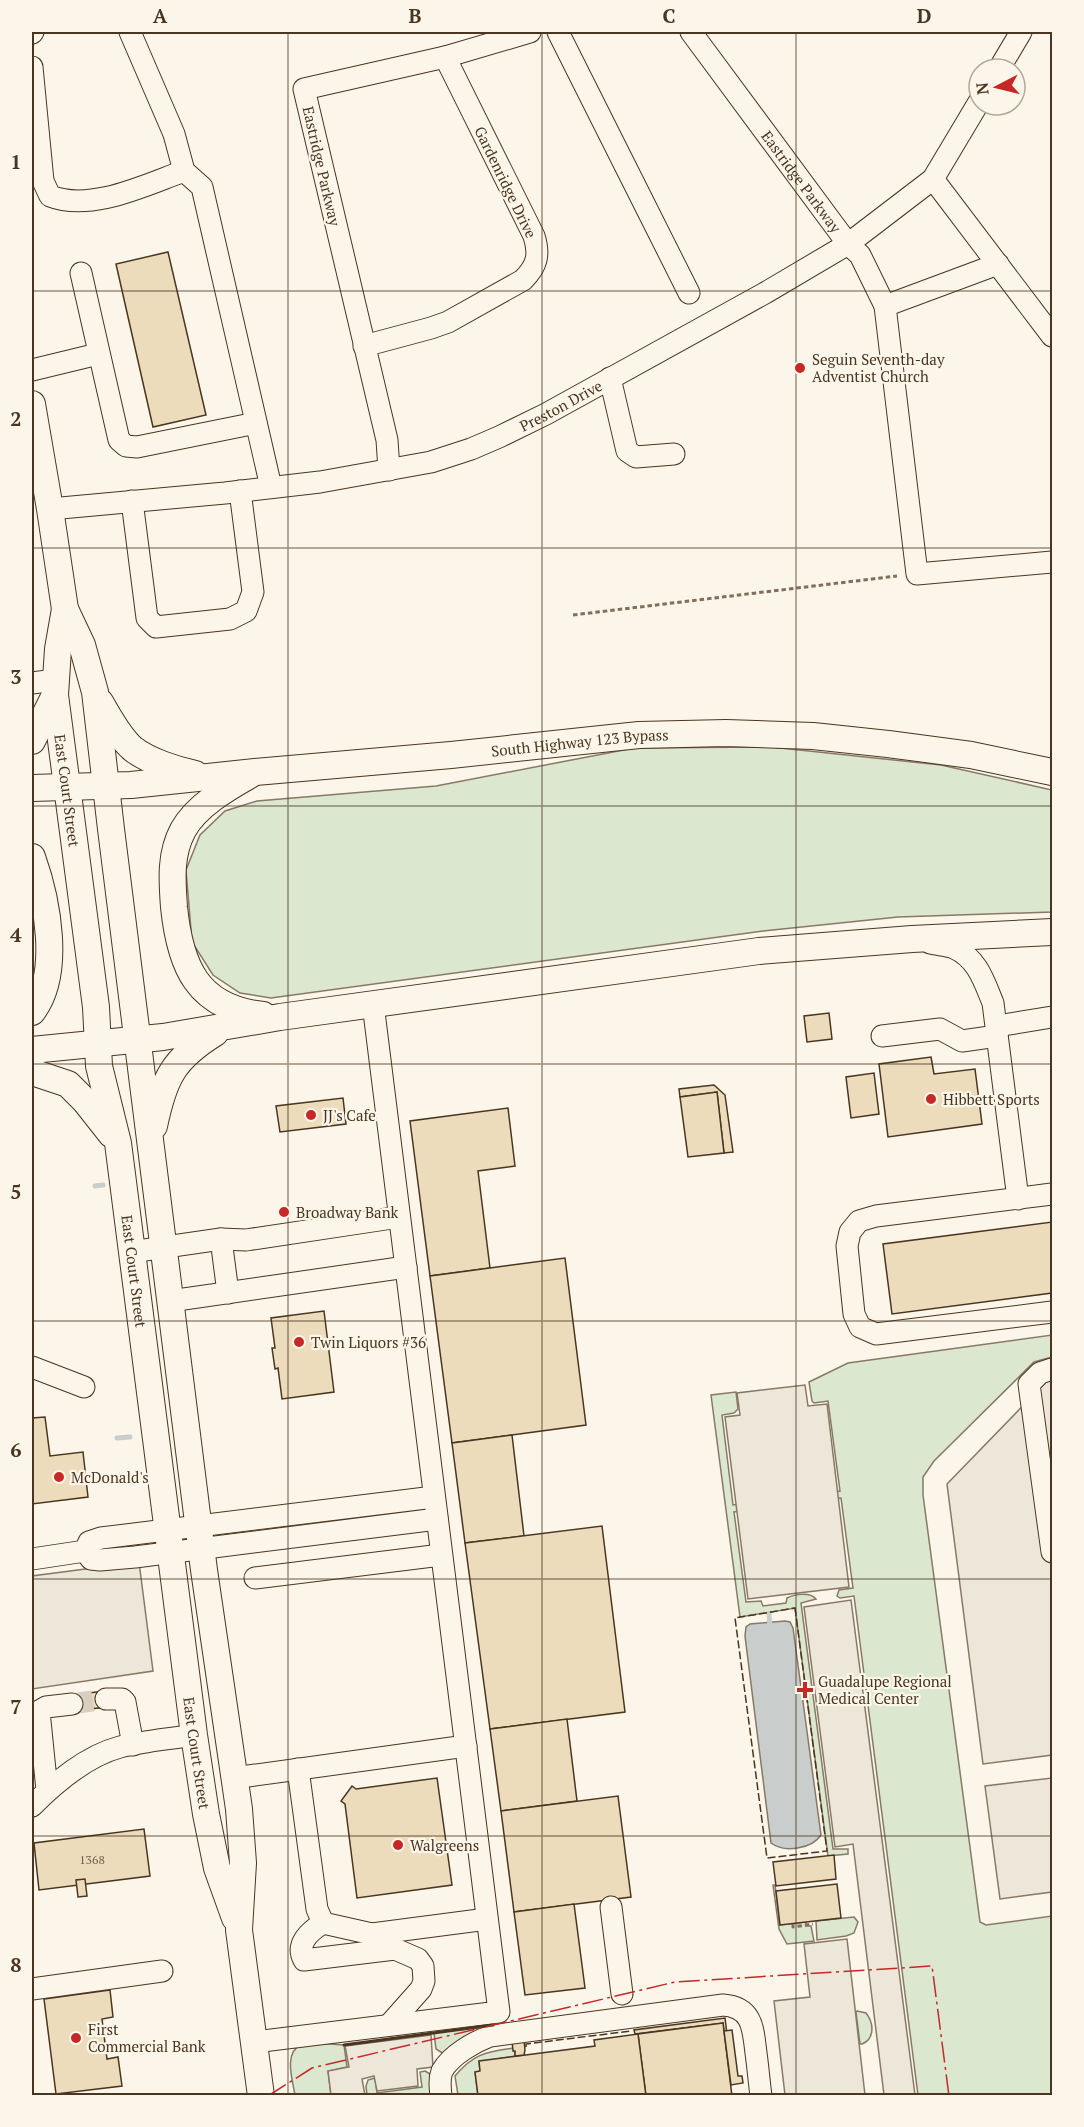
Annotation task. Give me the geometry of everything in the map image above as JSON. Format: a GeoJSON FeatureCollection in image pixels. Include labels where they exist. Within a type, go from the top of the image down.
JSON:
{"type":"FeatureCollection","features":[{"type":"Feature","properties":{"kind":"main road","name":"East Court Street"},"geometry":{"type":"LineString","coordinates":[[32,404],[51,509],[65,609],[82,645],[95,692],[200,1537],[239,1809],[243,1863],[239,1930],[261,2096]]}},
{"type":"Feature","properties":{"kind":"main road","name":"East Court Street"},"geometry":{"type":"LineString","coordinates":[[65,609],[58,649],[47,686],[67,787],[96,1007],[99,1066],[118,1143],[194,1735],[217,1868],[239,1930]]}},
{"type":"Feature","properties":{"kind":"main road"},"geometry":{"type":"LineString","coordinates":[[32,741],[47,686]]}},
{"type":"Feature","properties":{"kind":"main road"},"geometry":{"type":"LineString","coordinates":[[95,692],[110,721],[133,749],[176,770],[207,777]]}},
{"type":"Feature","properties":{"kind":"main road","name":"South Highway 123 Bypass"},"geometry":{"type":"LineString","coordinates":[[32,788],[107,786],[451,755],[639,735],[726,733],[813,736],[888,744],[970,755],[1053,772]]}},
{"type":"Feature","properties":{"kind":"main road"},"geometry":{"type":"LineString","coordinates":[[255,772],[232,785],[203,807],[183,828],[175,849],[171,878],[176,925],[184,963],[195,982],[232,1009],[280,1017]]}},
{"type":"Feature","properties":{"kind":"main road"},"geometry":{"type":"LineString","coordinates":[[32,857],[40,879],[50,952],[46,983],[32,1011]]}},
{"type":"Feature","properties":{"kind":"main road"},"geometry":{"type":"LineString","coordinates":[[32,1050],[223,1028],[280,1017],[759,951],[912,939],[1053,932]]}},
{"type":"Feature","properties":{"kind":"main road"},"geometry":{"type":"LineString","coordinates":[[150,1140],[160,1097],[174,1065],[192,1047],[223,1028]]}},
{"type":"Feature","properties":{"kind":"main road"},"geometry":{"type":"LineString","coordinates":[[32,1072],[68,1084],[85,1101],[118,1143]]}},
{"type":"Feature","properties":{"kind":"street"},"geometry":{"type":"LineString","coordinates":[[130,32],[174,134],[184,171],[202,187],[270,488]]}},
{"type":"Feature","properties":{"kind":"street","name":"Eastridge Parkway"},"geometry":{"type":"LineString","coordinates":[[389,471],[387,440],[304,89],[445,57],[530,32]]}},
{"type":"Feature","properties":{"kind":"street"},"geometry":{"type":"LineString","coordinates":[[558,32],[689,293]]}},
{"type":"Feature","properties":{"kind":"street","name":"Eastridge Parkway"},"geometry":{"type":"LineString","coordinates":[[691,32],[848,244],[860,255],[885,306],[917,574]]}},
{"type":"Feature","properties":{"kind":"street"},"geometry":{"type":"LineString","coordinates":[[1006,57],[1021,32]]}},
{"type":"Feature","properties":{"kind":"street","name":"Gardenridge Drive"},"geometry":{"type":"LineString","coordinates":[[364,346],[448,322],[523,280],[537,260],[538,248],[534,236],[445,57]]}},
{"type":"Feature","properties":{"kind":"street"},"geometry":{"type":"LineString","coordinates":[[32,67],[39,192],[62,201],[112,196],[184,171]]}},
{"type":"Feature","properties":{"kind":"street","name":"Preston Drive"},"geometry":{"type":"LineString","coordinates":[[51,509],[270,488],[389,471],[431,462],[471,449],[546,414],[765,293],[848,244],[933,180],[970,117]]}},
{"type":"Feature","properties":{"kind":"street"},"geometry":{"type":"LineString","coordinates":[[933,180],[1053,336]]}},
{"type":"Feature","properties":{"kind":"street"},"geometry":{"type":"LineString","coordinates":[[885,306],[998,264]]}},
{"type":"Feature","properties":{"kind":"street"},"geometry":{"type":"LineString","coordinates":[[81,273],[119,440],[126,446],[136,447],[256,423]]}},
{"type":"Feature","properties":{"kind":"street"},"geometry":{"type":"LineString","coordinates":[[32,370],[98,354]]}},
{"type":"Feature","properties":{"kind":"street"},"geometry":{"type":"LineString","coordinates":[[610,378],[627,451],[636,457],[674,454]]}},
{"type":"Feature","properties":{"kind":"street"},"geometry":{"type":"LineString","coordinates":[[132,501],[147,618],[156,627],[230,619],[246,611],[253,592],[240,491]]}},
{"type":"Feature","properties":{"kind":"street"},"geometry":{"type":"LineString","coordinates":[[917,574],[1053,562]]}},
{"type":"Feature","properties":{"kind":"street"},"geometry":{"type":"LineString","coordinates":[[912,939],[954,948],[973,961],[984,980],[993,1003],[1018,1199]]}},
{"type":"Feature","properties":{"kind":"street"},"geometry":{"type":"LineString","coordinates":[[254,2042],[499,2012],[373,1004]]}},
{"type":"Feature","properties":{"kind":"street"},"geometry":{"type":"LineString","coordinates":[[882,1036],[940,1029],[962,1041],[996,1027],[1053,1017]]}},
{"type":"Feature","properties":{"kind":"street"},"geometry":{"type":"LineString","coordinates":[[1053,1194],[876,1216],[859,1221],[850,1232],[847,1246],[854,1314],[860,1327],[876,1334],[1053,1312]]}},
{"type":"Feature","properties":{"kind":"street"},"geometry":{"type":"LineString","coordinates":[[131,1252],[221,1239],[246,1240],[399,1217]]}},
{"type":"Feature","properties":{"kind":"street"},"geometry":{"type":"LineString","coordinates":[[221,1239],[228,1293]]}},
{"type":"Feature","properties":{"kind":"street"},"geometry":{"type":"LineString","coordinates":[[170,1301],[405,1267]]}},
{"type":"Feature","properties":{"kind":"street"},"geometry":{"type":"LineString","coordinates":[[32,1355],[50,1357],[64,1378]]}},
{"type":"Feature","properties":{"kind":"street"},"geometry":{"type":"LineString","coordinates":[[32,1367],[84,1387]]}},
{"type":"Feature","properties":{"kind":"street"},"geometry":{"type":"LineString","coordinates":[[1053,1370],[1040,1373],[1029,1384],[1053,1552]]}},
{"type":"Feature","properties":{"kind":"street"},"geometry":{"type":"LineString","coordinates":[[32,1559],[85,1551],[90,1542],[101,1538],[168,1541],[434,1497]]}},
{"type":"Feature","properties":{"kind":"street"},"geometry":{"type":"LineString","coordinates":[[200,1537],[437,1519]]}},
{"type":"Feature","properties":{"kind":"street"},"geometry":{"type":"LineString","coordinates":[[255,1578],[441,1555]]}},
{"type":"Feature","properties":{"kind":"street"},"geometry":{"type":"LineString","coordinates":[[106,1699],[122,1699],[125,1702],[133,1745]]}},
{"type":"Feature","properties":{"kind":"street"},"geometry":{"type":"LineString","coordinates":[[47,1790],[39,1711],[46,1707],[72,1704]]}},
{"type":"Feature","properties":{"kind":"street"},"geometry":{"type":"LineString","coordinates":[[32,1806],[47,1790],[84,1763],[119,1747],[194,1735]]}},
{"type":"Feature","properties":{"kind":"street"},"geometry":{"type":"LineString","coordinates":[[234,1778],[466,1746]]}},
{"type":"Feature","properties":{"kind":"street"},"geometry":{"type":"LineString","coordinates":[[298,1769],[317,1909],[323,1923]]}},
{"type":"Feature","properties":{"kind":"street"},"geometry":{"type":"LineString","coordinates":[[611,1907],[622,1994]]}},
{"type":"Feature","properties":{"kind":"street"},"geometry":{"type":"LineString","coordinates":[[389,2025],[421,1989],[424,1981],[423,1966],[418,1959],[395,1949],[304,1960],[302,1945],[314,1929],[323,1923],[372,1934],[487,1919]]}},
{"type":"Feature","properties":{"kind":"street"},"geometry":{"type":"LineString","coordinates":[[32,1989],[162,1971]]}},
{"type":"Feature","properties":{"kind":"street"},"geometry":{"type":"LineString","coordinates":[[441,2096],[440,2079],[446,2066],[469,2046],[490,2036],[723,2005],[734,2006],[749,2019],[753,2030],[761,2096]]}},
{"type":"Feature","properties":{"kind":"path"},"geometry":{"type":"LineString","coordinates":[[573,615],[917,574]]}},
{"type":"Feature","properties":{"kind":"path"},"geometry":{"type":"LineString","coordinates":[[793,1924],[793,1927],[813,1924]]}},
{"type":"Feature","properties":{"kind":"green space"},"geometry":{"type":"Polygon","coordinates":[[[771,747],[941,765],[1052,790],[1052,912],[898,917],[763,931],[271,998],[240,993],[213,975],[192,942],[186,870],[200,835],[225,811],[257,801],[436,786],[634,748],[771,747]]]}},
{"type":"Feature","properties":{"kind":"green space"},"geometry":{"type":"Polygon","coordinates":[[[1052,1335],[1052,1357],[1034,1362],[934,1461],[923,1477],[923,1495],[980,1922],[986,1925],[1052,1916],[1052,2095],[918,2095],[854,1596],[840,1598],[837,1596],[839,1590],[853,1588],[841,1498],[827,1500],[826,1493],[840,1491],[828,1401],[814,1403],[812,1401],[809,1382],[848,1363],[1052,1335]]]}},
{"type":"Feature","properties":{"kind":"green space"},"geometry":{"type":"Polygon","coordinates":[[[736,1392],[738,1409],[734,1413],[722,1415],[733,1505],[746,1503],[747,1510],[734,1512],[746,1602],[761,1601],[763,1606],[786,1603],[787,1598],[802,1594],[816,1599],[801,1603],[833,1849],[848,1849],[848,1854],[828,1856],[795,1608],[740,1617],[711,1395],[736,1392]]]}},
{"type":"Feature","properties":{"kind":"green space"},"geometry":{"type":"Polygon","coordinates":[[[773,1885],[775,1885],[780,1925],[806,1922],[806,1926],[811,1926],[814,1941],[787,1944],[779,1929],[773,1885]]]}},
{"type":"Feature","properties":{"kind":"green space"},"geometry":{"type":"Polygon","coordinates":[[[854,1917],[858,1922],[854,1933],[817,1940],[816,1921],[854,1917]]]}},
{"type":"Feature","properties":{"kind":"green space"},"geometry":{"type":"Polygon","coordinates":[[[857,2011],[866,2013],[872,2026],[871,2035],[862,2044],[860,2044],[857,2011]]]}},
{"type":"Feature","properties":{"kind":"green space"},"geometry":{"type":"Polygon","coordinates":[[[489,2026],[444,2054],[436,2049],[434,2033],[489,2026]]]}},
{"type":"Feature","properties":{"kind":"green space"},"geometry":{"type":"Polygon","coordinates":[[[316,2043],[344,2045],[347,2067],[328,2071],[331,2095],[295,2095],[290,2068],[292,2054],[301,2045],[316,2043]]]}},
{"type":"Feature","properties":{"kind":"green space"},"geometry":{"type":"Polygon","coordinates":[[[514,2048],[515,2056],[479,2062],[480,2071],[475,2072],[478,2095],[458,2095],[455,2076],[468,2062],[481,2055],[514,2048]]]}},
{"type":"Feature","properties":{"kind":"green space"},"geometry":{"type":"Polygon","coordinates":[[[425,2071],[430,2074],[433,2095],[367,2095],[368,2080],[375,2078],[377,2093],[422,2087],[420,2072],[425,2071]]]}},
{"type":"Feature","properties":{"kind":"shaded area"},"geometry":{"type":"Polygon","coordinates":[[[1048,1380],[1052,1380],[1052,1755],[983,1764],[947,1484],[1048,1380]]]}},
{"type":"Feature","properties":{"kind":"shaded area"},"geometry":{"type":"Polygon","coordinates":[[[805,1385],[808,1406],[827,1404],[849,1587],[748,1599],[725,1417],[740,1415],[737,1393],[805,1385]]]}},
{"type":"Feature","properties":{"kind":"shaded area"},"geometry":{"type":"Polygon","coordinates":[[[139,1562],[153,1671],[32,1689],[32,1576],[139,1562]]]}},
{"type":"Feature","properties":{"kind":"shaded area"},"geometry":{"type":"Polygon","coordinates":[[[851,1600],[915,2095],[884,2095],[853,1844],[835,1847],[804,1607],[851,1600]]]}},
{"type":"Feature","properties":{"kind":"shaded area"},"geometry":{"type":"Polygon","coordinates":[[[790,1622],[793,1628],[821,1835],[811,1844],[790,1849],[771,1843],[745,1636],[746,1627],[750,1624],[790,1622]]]}},
{"type":"Feature","properties":{"kind":"shaded area"},"geometry":{"type":"Polygon","coordinates":[[[1052,1778],[1052,1892],[1000,1899],[985,1786],[1052,1778]]]}},
{"type":"Feature","properties":{"kind":"shaded area"},"geometry":{"type":"Polygon","coordinates":[[[847,1939],[865,2095],[785,2095],[774,2001],[810,1997],[804,1944],[847,1939]]]}},
{"type":"Feature","properties":{"kind":"shaded area"},"geometry":{"type":"Polygon","coordinates":[[[431,2035],[433,2067],[417,2069],[418,2086],[377,2091],[374,2076],[362,2079],[365,2095],[331,2095],[328,2071],[349,2067],[345,2046],[431,2035]]]}},
{"type":"Feature","properties":{"kind":"building"},"geometry":{"type":"Polygon","coordinates":[[[168,252],[206,415],[153,427],[116,264],[168,252]]]}},
{"type":"Feature","properties":{"kind":"building"},"geometry":{"type":"Polygon","coordinates":[[[829,1013],[832,1039],[807,1042],[804,1016],[829,1013]]]}},
{"type":"Feature","properties":{"kind":"building","name":"Hibbett Sports"},"geometry":{"type":"Polygon","coordinates":[[[931,1057],[934,1074],[975,1069],[982,1124],[888,1137],[879,1064],[931,1057]]]}},
{"type":"Feature","properties":{"kind":"building"},"geometry":{"type":"Polygon","coordinates":[[[874,1073],[879,1114],[851,1118],[846,1077],[874,1073]]]}},
{"type":"Feature","properties":{"kind":"building"},"geometry":{"type":"Polygon","coordinates":[[[714,1085],[725,1095],[733,1152],[724,1153],[717,1092],[680,1097],[679,1089],[714,1085]]]}},
{"type":"Feature","properties":{"kind":"building"},"geometry":{"type":"Polygon","coordinates":[[[717,1092],[724,1153],[688,1157],[680,1097],[717,1092]]]}},
{"type":"Feature","properties":{"kind":"building","name":"JJ's Cafe"},"geometry":{"type":"Polygon","coordinates":[[[343,1098],[346,1124],[280,1132],[276,1106],[343,1098]]]}},
{"type":"Feature","properties":{"kind":"building"},"geometry":{"type":"Polygon","coordinates":[[[508,1108],[515,1166],[478,1171],[490,1268],[430,1276],[410,1121],[508,1108]]]}},
{"type":"Feature","properties":{"kind":"building"},"geometry":{"type":"Polygon","coordinates":[[[1052,1222],[1052,1293],[892,1314],[883,1244],[1052,1222]]]}},
{"type":"Feature","properties":{"kind":"building"},"geometry":{"type":"Polygon","coordinates":[[[565,1258],[586,1425],[452,1443],[430,1276],[565,1258]]]}},
{"type":"Feature","properties":{"kind":"building"},"geometry":{"type":"Polygon","coordinates":[[[324,1311],[334,1392],[282,1399],[278,1368],[275,1369],[272,1348],[275,1348],[271,1318],[324,1311]]]}},
{"type":"Feature","properties":{"kind":"building","name":"McDonald's"},"geometry":{"type":"Polygon","coordinates":[[[45,1417],[50,1456],[83,1452],[88,1497],[32,1504],[32,1418],[45,1417]]]}},
{"type":"Feature","properties":{"kind":"building"},"geometry":{"type":"Polygon","coordinates":[[[512,1435],[524,1536],[465,1543],[452,1443],[512,1435]]]}},
{"type":"Feature","properties":{"kind":"building"},"geometry":{"type":"Polygon","coordinates":[[[602,1526],[625,1712],[490,1729],[465,1543],[602,1526]]]}},
{"type":"Feature","properties":{"kind":"building"},"geometry":{"type":"Polygon","coordinates":[[[105,1691],[107,1707],[73,1711],[71,1695],[105,1691]]]}},
{"type":"Feature","properties":{"kind":"building"},"geometry":{"type":"Polygon","coordinates":[[[567,1719],[577,1801],[501,1811],[490,1729],[567,1719]]]}},
{"type":"Feature","properties":{"kind":"building","name":"Walgreens"},"geometry":{"type":"Polygon","coordinates":[[[437,1778],[452,1885],[357,1898],[345,1804],[341,1801],[352,1786],[356,1789],[437,1778]]]}},
{"type":"Feature","properties":{"kind":"building"},"geometry":{"type":"Polygon","coordinates":[[[618,1796],[631,1897],[514,1912],[501,1811],[618,1796]]]}},
{"type":"Feature","properties":{"kind":"building"},"geometry":{"type":"Polygon","coordinates":[[[144,1829],[150,1876],[39,1890],[34,1843],[144,1829]]]}},
{"type":"Feature","properties":{"kind":"building"},"geometry":{"type":"Polygon","coordinates":[[[834,1855],[836,1879],[776,1886],[773,1862],[834,1855]]]}},
{"type":"Feature","properties":{"kind":"building"},"geometry":{"type":"Polygon","coordinates":[[[85,1879],[87,1896],[78,1897],[76,1880],[85,1879]]]}},
{"type":"Feature","properties":{"kind":"building"},"geometry":{"type":"Polygon","coordinates":[[[837,1884],[841,1918],[780,1925],[776,1891],[837,1884]]]}},
{"type":"Feature","properties":{"kind":"building"},"geometry":{"type":"Polygon","coordinates":[[[574,1904],[585,1988],[525,1995],[514,1912],[574,1904]]]}},
{"type":"Feature","properties":{"kind":"building","name":"First Commercial Bank"},"geometry":{"type":"Polygon","coordinates":[[[110,1990],[113,2017],[102,2019],[107,2059],[118,2057],[122,2086],[56,2094],[44,1999],[110,1990]]]}},
{"type":"Feature","properties":{"kind":"building"},"geometry":{"type":"Polygon","coordinates":[[[725,2018],[732,2074],[729,2074],[723,2023],[635,2034],[634,2030],[725,2018]]]}},
{"type":"Feature","properties":{"kind":"building"},"geometry":{"type":"Polygon","coordinates":[[[723,2023],[732,2096],[646,2096],[638,2034],[723,2023]]]}},
{"type":"Feature","properties":{"kind":"building"},"geometry":{"type":"Polygon","coordinates":[[[732,2030],[738,2076],[742,2076],[743,2083],[731,2085],[724,2031],[732,2030]]]}},
{"type":"Feature","properties":{"kind":"building"},"geometry":{"type":"Polygon","coordinates":[[[638,2034],[646,2096],[478,2096],[475,2072],[480,2071],[479,2061],[595,2046],[594,2040],[638,2034]]]}},
{"type":"Feature","properties":{"kind":"building"},"geometry":{"type":"Polygon","coordinates":[[[524,2040],[524,2055],[515,2056],[512,2041],[524,2040]]]}},
{"type":"Feature","properties":{"kind":"waterway"},"geometry":{"type":"LineString","coordinates":[[95,1186],[103,1185]]}},
{"type":"Feature","properties":{"kind":"waterway"},"geometry":{"type":"LineString","coordinates":[[117,1438],[130,1437]]}},
{"type":"Feature","properties":{"kind":"waterway"},"geometry":{"type":"LineString","coordinates":[[769,1614],[770,1628]]}},
{"type":"Feature","properties":{"kind":"tunnel"},"geometry":{"type":"LineString","coordinates":[[72,1704],[106,1699]]}},
{"type":"Feature","properties":{"kind":"fence"},"geometry":{"type":"LineString","coordinates":[[795,1608],[827,1851],[767,1858],[735,1618],[795,1608]]}},
{"type":"Feature","properties":{"kind":"fence"},"geometry":{"type":"LineString","coordinates":[[526,2047],[526,2044],[631,2031]]}},
{"type":"Feature","properties":{"kind":"wall"},"geometry":{"type":"LineString","coordinates":[[344,2045],[493,2025]]}},
{"type":"Feature","properties":{"kind":"power"},"geometry":{"type":"LineString","coordinates":[[268,2096],[312,2068],[675,1982],[932,1966],[949,2096]]}},
{"type":"Feature","properties":{"kind":"place","name":"Seguin Seventh-day Adventist Church"},"geometry":{"type":"Point","coordinates":[800,368]}},
{"type":"Feature","properties":{"kind":"place","name":"Hibbett Sports"},"geometry":{"type":"Point","coordinates":[931,1099]}},
{"type":"Feature","properties":{"kind":"place","name":"JJ's Cafe"},"geometry":{"type":"Point","coordinates":[311,1115]}},
{"type":"Feature","properties":{"kind":"place","name":"Broadway Bank"},"geometry":{"type":"Point","coordinates":[284,1212]}},
{"type":"Feature","properties":{"kind":"place","name":"Twin Liquors #36"},"geometry":{"type":"Point","coordinates":[299,1342]}},
{"type":"Feature","properties":{"kind":"place","name":"McDonald's"},"geometry":{"type":"Point","coordinates":[59,1477]}},
{"type":"Feature","properties":{"kind":"place","name":"Guadalupe Regional Medical Center"},"geometry":{"type":"Point","coordinates":[805,1690]}},
{"type":"Feature","properties":{"kind":"place","name":"Walgreens"},"geometry":{"type":"Point","coordinates":[398,1845]}},
{"type":"Feature","properties":{"kind":"place","name":"First Commercial Bank"},"geometry":{"type":"Point","coordinates":[76,2038]}}]}
